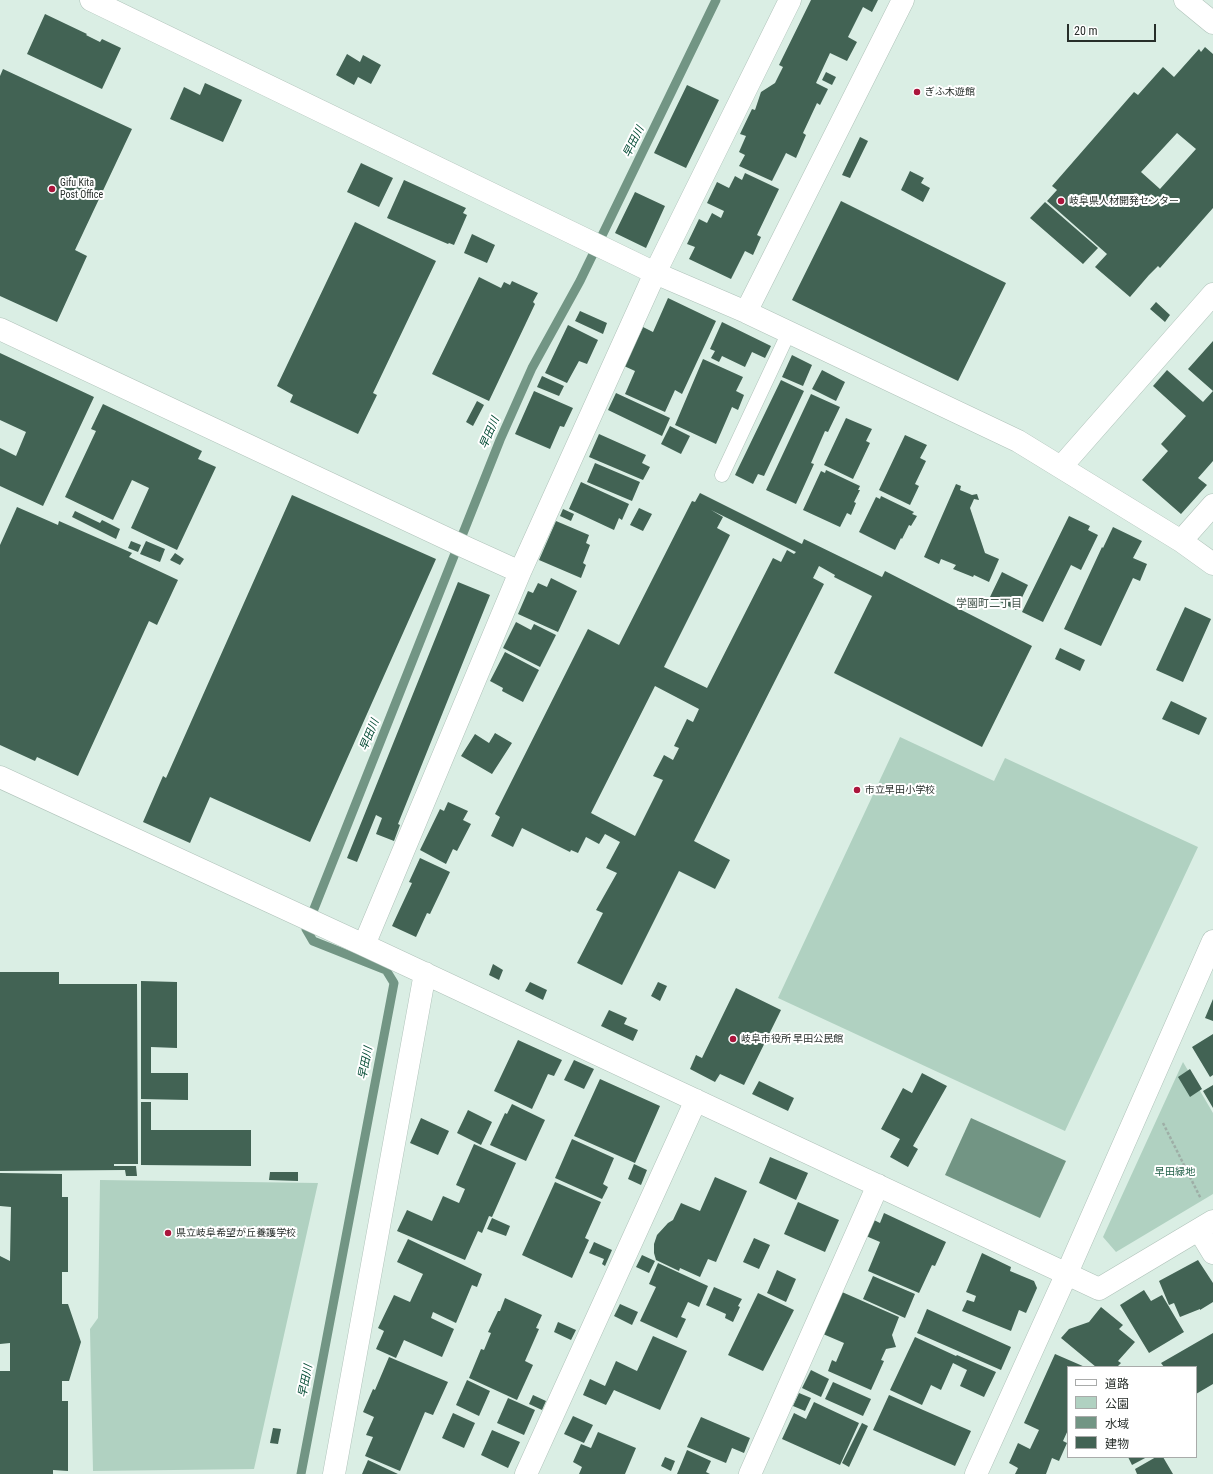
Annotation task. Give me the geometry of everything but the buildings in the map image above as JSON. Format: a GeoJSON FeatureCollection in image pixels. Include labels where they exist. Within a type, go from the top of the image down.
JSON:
{"type":"FeatureCollection","features":[{"type":"Feature","properties":{"kind":"street"},"geometry":{"type":"LineString","coordinates":[[91,0],[655,273],[746,312],[1018,441],[1181,542],[1213,564]]}},
{"type":"Feature","properties":{"kind":"street"},"geometry":{"type":"LineString","coordinates":[[364,945],[520,572],[655,273],[790,0]]}},
{"type":"Feature","properties":{"kind":"street"},"geometry":{"type":"LineString","coordinates":[[746,312],[903,0]]}},
{"type":"Feature","properties":{"kind":"street"},"geometry":{"type":"LineString","coordinates":[[1185,0],[1213,23]]}},
{"type":"Feature","properties":{"kind":"street"},"geometry":{"type":"LineString","coordinates":[[1061,467],[1213,294]]}},
{"type":"Feature","properties":{"kind":"street"},"geometry":{"type":"LineString","coordinates":[[0,329],[520,572]]}},
{"type":"Feature","properties":{"kind":"street"},"geometry":{"type":"LineString","coordinates":[[1181,542],[1213,505]]}},
{"type":"Feature","properties":{"kind":"street"},"geometry":{"type":"LineString","coordinates":[[0,777],[425,973],[1099,1289],[1208,1224],[1213,1252]]}},
{"type":"Feature","properties":{"kind":"street"},"geometry":{"type":"LineString","coordinates":[[976,1474],[1067,1273],[1213,940]]}},
{"type":"Feature","properties":{"kind":"street"},"geometry":{"type":"LineString","coordinates":[[334,1474],[425,973]]}},
{"type":"Feature","properties":{"kind":"street"},"geometry":{"type":"LineString","coordinates":[[526,1474],[696,1100]]}},
{"type":"Feature","properties":{"kind":"street"},"geometry":{"type":"LineString","coordinates":[[750,1474],[878,1185]]}},
{"type":"Feature","properties":{"kind":"lane"},"geometry":{"type":"LineString","coordinates":[[722,475],[789,332]]}},
{"type":"Feature","properties":{"kind":"path"},"geometry":{"type":"LineString","coordinates":[[1147,1090],[1208,1224]]}},
{"type":"Feature","properties":{"kind":"green space"},"geometry":{"type":"Polygon","coordinates":[[[900,737],[994,781],[1005,758],[1198,847],[1065,1131],[778,998],[900,737]]]}},
{"type":"Feature","properties":{"kind":"green space","name":"早田緑地"},"geometry":{"type":"Polygon","coordinates":[[[1183,1062],[1213,1113],[1213,1194],[1116,1252],[1103,1237],[1183,1062]]]}},
{"type":"Feature","properties":{"kind":"green space"},"geometry":{"type":"Polygon","coordinates":[[[100,1180],[318,1183],[254,1469],[93,1471],[90,1329],[98,1318],[100,1180]]]}},
{"type":"Feature","properties":{"kind":"water"},"geometry":{"type":"Polygon","coordinates":[[[971,1118],[1066,1161],[1040,1218],[945,1175],[971,1118]]]}},
{"type":"Feature","properties":{"kind":"waterway","name":"早田川"},"geometry":{"type":"LineString","coordinates":[[301,1474],[394,983],[386,970],[313,941],[306,929],[500,440],[532,368],[580,281],[716,0]]}},
{"type":"Feature","properties":{"kind":"place","name":"ぎふ木遊館"},"geometry":{"type":"Point","coordinates":[917,92]}},
{"type":"Feature","properties":{"kind":"place","name":"Gifu Kita Post Office"},"geometry":{"type":"Point","coordinates":[52,189]}},
{"type":"Feature","properties":{"kind":"place","name":"岐阜県人材開発センター"},"geometry":{"type":"Point","coordinates":[1061,201]}},
{"type":"Feature","properties":{"kind":"place","name":"市立早田小学校"},"geometry":{"type":"Point","coordinates":[857,790]}},
{"type":"Feature","properties":{"kind":"place","name":"岐阜市役所 早田公民館"},"geometry":{"type":"Point","coordinates":[733,1039]}},
{"type":"Feature","properties":{"kind":"place","name":"県立岐阜希望が丘養護学校"},"geometry":{"type":"Point","coordinates":[168,1233]}},
{"type":"Feature","properties":{"kind":"district","name":"学園町二丁目"},"geometry":{"type":"Point","coordinates":[989,604]}}]}
